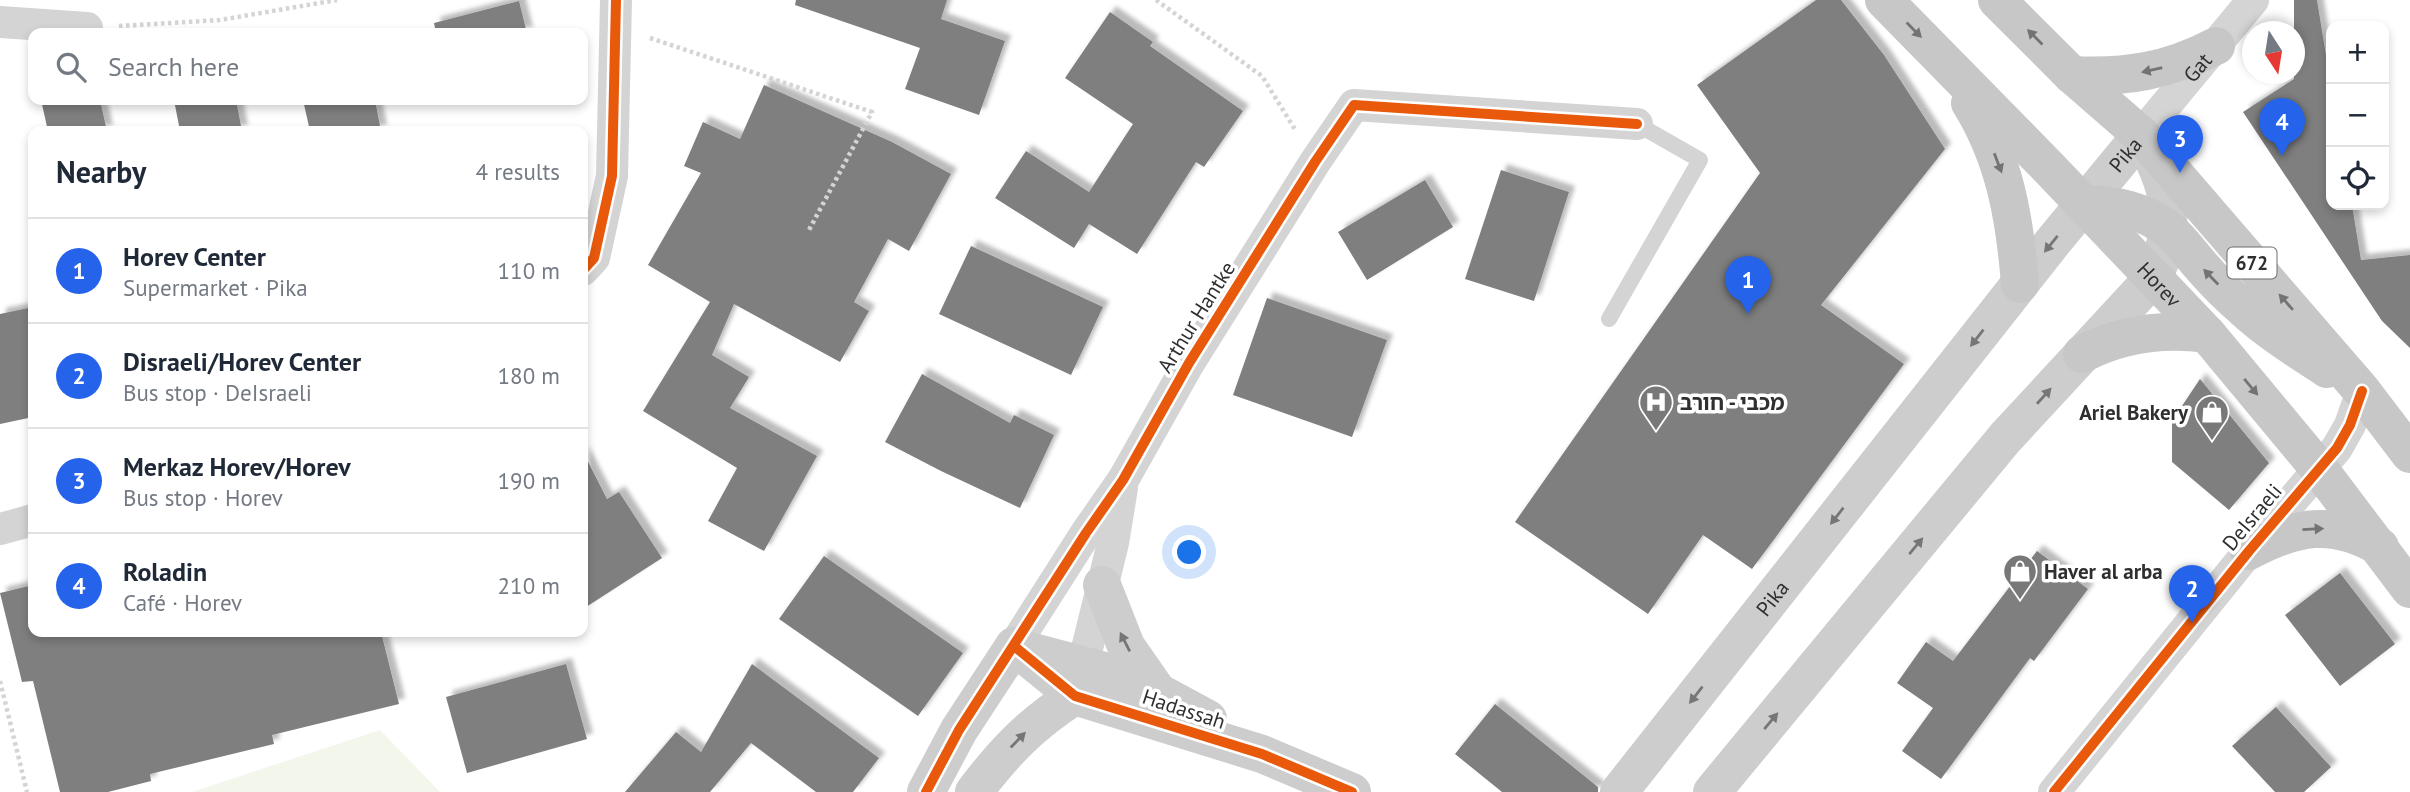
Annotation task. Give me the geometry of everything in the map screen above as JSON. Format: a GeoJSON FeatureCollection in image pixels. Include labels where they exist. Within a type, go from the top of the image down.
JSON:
{"type":"FeatureCollection","features":[{"type":"Feature","properties":{"kind":"main road","name":"Horev"},"geometry":{"type":"LineString","coordinates":[[1884,0],[1944,59],[2207,334],[2320,470],[2410,589]]}},
{"type":"Feature","properties":{"kind":"main road","name":"672"},"geometry":{"type":"LineString","coordinates":[[1997,0],[2072,75],[2141,135],[2362,391],[2410,454]]}},
{"type":"Feature","properties":{"kind":"main road"},"geometry":{"type":"LineString","coordinates":[[2072,75],[2116,76],[2139,73],[2191,59],[2216,46]]}},
{"type":"Feature","properties":{"kind":"main road"},"geometry":{"type":"LineString","coordinates":[[1944,59],[1974,109],[2001,169],[2014,220],[2020,284]]}},
{"type":"Feature","properties":{"kind":"main road","name":"Pika"},"geometry":{"type":"LineString","coordinates":[[1619,792],[2141,135],[2160,172],[2166,191],[2169,230],[2154,277],[2006,438],[1712,792]]}},
{"type":"Feature","properties":{"kind":"main road"},"geometry":{"type":"LineString","coordinates":[[2084,205],[2104,204],[2121,208],[2147,217],[2169,230],[2211,278],[2246,311],[2281,339],[2362,391]]}},
{"type":"Feature","properties":{"kind":"main road"},"geometry":{"type":"LineString","coordinates":[[2082,354],[2130,336],[2163,332],[2207,334]]}},
{"type":"Feature","properties":{"kind":"main road"},"geometry":{"type":"LineString","coordinates":[[2249,551],[2270,539],[2308,529],[2348,532],[2379,547]]}},
{"type":"Feature","properties":{"kind":"main road"},"geometry":{"type":"LineString","coordinates":[[1102,585],[1126,646],[1158,692]]}},
{"type":"Feature","properties":{"kind":"main road","name":"Hadassah"},"geometry":{"type":"LineString","coordinates":[[1014,646],[1079,680],[1352,792]]}},
{"type":"Feature","properties":{"kind":"main road","name":"Arthur Hantke"},"geometry":{"type":"LineString","coordinates":[[926,792],[959,730],[1014,646]]}},
{"type":"Feature","properties":{"kind":"main road","name":"Hadassah"},"geometry":{"type":"LineString","coordinates":[[1079,680],[1116,674],[1158,692],[1210,720],[1262,754]]}},
{"type":"Feature","properties":{"kind":"main road"},"geometry":{"type":"LineString","coordinates":[[974,792],[999,759],[1079,680]]}},
{"type":"Feature","properties":{"kind":"street","name":"Gat"},"geometry":{"type":"LineString","coordinates":[[2141,135],[2253,0]]}},
{"type":"Feature","properties":{"kind":"street"},"geometry":{"type":"LineString","coordinates":[[588,265],[594,258],[612,176],[616,13]]}},
{"type":"Feature","properties":{"kind":"street"},"geometry":{"type":"LineString","coordinates":[[0,22],[87,28]]}},
{"type":"Feature","properties":{"kind":"street","name":"Arthur Hantke"},"geometry":{"type":"LineString","coordinates":[[1014,646],[1123,480],[1189,363],[1315,162],[1354,105],[1637,124]]}},
{"type":"Feature","properties":{"kind":"street","name":"DeIsraeli"},"geometry":{"type":"LineString","coordinates":[[2054,792],[2249,551],[2320,470],[2350,425],[2362,391]]}},
{"type":"Feature","properties":{"kind":"street","name":"Arthur Hantke"},"geometry":{"type":"LineString","coordinates":[[1079,680],[1117,520],[1123,480]]}},
{"type":"Feature","properties":{"kind":"street"},"geometry":{"type":"LineString","coordinates":[[0,529],[28,521]]}},
{"type":"Feature","properties":{"kind":"lane"},"geometry":{"type":"LineString","coordinates":[[1609,319],[1700,160],[1637,124]]}},
{"type":"Feature","properties":{"kind":"path"},"geometry":{"type":"LineString","coordinates":[[87,28],[220,20],[337,0]]}},
{"type":"Feature","properties":{"kind":"path"},"geometry":{"type":"LineString","coordinates":[[1156,0],[1262,76],[1315,162]]}},
{"type":"Feature","properties":{"kind":"path"},"geometry":{"type":"LineString","coordinates":[[616,13],[872,112],[809,230]]}},
{"type":"Feature","properties":{"kind":"path"},"geometry":{"type":"LineString","coordinates":[[0,681],[27,792]]}},
{"type":"Feature","properties":{"kind":"shaded area"},"geometry":{"type":"Polygon","coordinates":[[[380,730],[440,792],[192,792],[380,730]]]}},
{"type":"Feature","properties":{"kind":"building"},"geometry":{"type":"Polygon","coordinates":[[[796,0],[947,0],[941,19],[1005,41],[979,115],[905,89],[920,48],[795,5],[796,0]]]}},
{"type":"Feature","properties":{"kind":"building"},"geometry":{"type":"Polygon","coordinates":[[[1816,0],[1841,0],[1884,55],[1945,149],[1821,305],[1904,364],[1752,569],[1703,535],[1648,614],[1515,522],[1760,173],[1697,85],[1816,0]]]}},
{"type":"Feature","properties":{"kind":"building"},"geometry":{"type":"Polygon","coordinates":[[[2294,0],[2317,0],[2326,55],[2326,210],[2353,210],[2361,260],[2410,255],[2410,348],[2382,321],[2243,112],[2286,84],[2305,84],[2305,21],[2294,21],[2294,0]]]}},
{"type":"Feature","properties":{"kind":"building"},"geometry":{"type":"Polygon","coordinates":[[[519,1],[526,28],[435,28],[434,23],[519,1]]]}},
{"type":"Feature","properties":{"kind":"building"},"geometry":{"type":"Polygon","coordinates":[[[1110,12],[1153,42],[1150,46],[1243,111],[1204,167],[1196,162],[1137,254],[1089,224],[1074,248],[995,198],[1026,151],[1089,192],[1133,124],[1065,78],[1110,12]]]}},
{"type":"Feature","properties":{"kind":"building"},"geometry":{"type":"Polygon","coordinates":[[[764,85],[892,142],[951,174],[909,251],[888,239],[854,302],[869,311],[840,362],[734,304],[712,355],[749,377],[730,408],[817,456],[764,551],[708,521],[737,468],[643,411],[710,302],[648,265],[701,173],[684,166],[703,122],[740,139],[764,85]]]}},
{"type":"Feature","properties":{"kind":"building"},"geometry":{"type":"Polygon","coordinates":[[[42,105],[101,105],[106,126],[47,126],[42,105]]]}},
{"type":"Feature","properties":{"kind":"building"},"geometry":{"type":"Polygon","coordinates":[[[175,105],[237,105],[241,126],[179,126],[175,105]]]}},
{"type":"Feature","properties":{"kind":"building"},"geometry":{"type":"Polygon","coordinates":[[[304,105],[376,105],[380,126],[309,126],[304,105]]]}},
{"type":"Feature","properties":{"kind":"building"},"geometry":{"type":"Polygon","coordinates":[[[1501,170],[1569,192],[1534,301],[1465,279],[1501,170]]]}},
{"type":"Feature","properties":{"kind":"building"},"geometry":{"type":"Polygon","coordinates":[[[1425,180],[1453,227],[1367,280],[1338,232],[1425,180]]]}},
{"type":"Feature","properties":{"kind":"building"},"geometry":{"type":"Polygon","coordinates":[[[971,246],[1103,307],[1071,375],[939,314],[971,246]]]}},
{"type":"Feature","properties":{"kind":"building"},"geometry":{"type":"Polygon","coordinates":[[[1267,298],[1387,340],[1352,437],[1233,395],[1267,298]]]}},
{"type":"Feature","properties":{"kind":"building"},"geometry":{"type":"Polygon","coordinates":[[[28,308],[28,418],[0,424],[0,314],[28,308]]]}},
{"type":"Feature","properties":{"kind":"building"},"geometry":{"type":"Polygon","coordinates":[[[922,374],[1010,423],[1014,415],[1054,435],[1020,508],[885,442],[922,374]]]}},
{"type":"Feature","properties":{"kind":"building","name":"Ariel Bakery"},"geometry":{"type":"Polygon","coordinates":[[[2200,379],[2269,463],[2229,510],[2172,462],[2172,421],[2200,379]]]}},
{"type":"Feature","properties":{"kind":"building"},"geometry":{"type":"Polygon","coordinates":[[[588,462],[607,499],[619,492],[662,558],[588,606],[588,462]]]}},
{"type":"Feature","properties":{"kind":"building"},"geometry":{"type":"Polygon","coordinates":[[[2037,551],[2088,589],[2034,661],[2030,658],[1941,779],[1902,751],[1933,708],[1897,683],[1926,642],[1953,661],[2037,551]]]}},
{"type":"Feature","properties":{"kind":"building"},"geometry":{"type":"Polygon","coordinates":[[[824,556],[963,653],[918,716],[779,619],[824,556]]]}},
{"type":"Feature","properties":{"kind":"building"},"geometry":{"type":"Polygon","coordinates":[[[2340,573],[2395,644],[2340,686],[2285,615],[2340,573]]]}},
{"type":"Feature","properties":{"kind":"building"},"geometry":{"type":"Polygon","coordinates":[[[28,586],[28,637],[382,637],[399,704],[272,735],[274,744],[150,774],[151,781],[108,792],[60,792],[33,681],[22,682],[0,593],[28,586]]]}},
{"type":"Feature","properties":{"kind":"building"},"geometry":{"type":"Polygon","coordinates":[[[566,664],[587,739],[467,773],[446,697],[566,664]]]}},
{"type":"Feature","properties":{"kind":"building"},"geometry":{"type":"Polygon","coordinates":[[[752,664],[879,758],[853,792],[816,792],[751,743],[710,792],[625,792],[676,732],[701,752],[752,664]]]}},
{"type":"Feature","properties":{"kind":"building"},"geometry":{"type":"Polygon","coordinates":[[[1495,704],[1598,787],[1598,792],[1502,792],[1455,754],[1495,704]]]}},
{"type":"Feature","properties":{"kind":"building"},"geometry":{"type":"Polygon","coordinates":[[[2276,707],[2331,767],[2304,792],[2275,792],[2232,746],[2276,707]]]}},
{"type":"Feature","properties":{"kind":"cycle path"},"geometry":{"type":"LineString","coordinates":[[588,265],[594,258],[612,176],[616,0]]}},
{"type":"Feature","properties":{"kind":"cycle path"},"geometry":{"type":"LineString","coordinates":[[926,792],[959,730],[1123,480],[1189,363],[1315,162],[1354,105],[1637,124]]}},
{"type":"Feature","properties":{"kind":"cycle path"},"geometry":{"type":"LineString","coordinates":[[2054,792],[2249,551],[2337,448],[2350,425],[2362,391]]}},
{"type":"Feature","properties":{"kind":"cycle path"},"geometry":{"type":"LineString","coordinates":[[1014,646],[1075,696],[1262,754],[1352,792]]}},
{"type":"Feature","properties":{"kind":"place","name":"Roladin"},"geometry":{"type":"Point","coordinates":[2282,156]}},
{"type":"Feature","properties":{"kind":"place","name":"Merkaz Horev/Horev"},"geometry":{"type":"Point","coordinates":[2180,173]}},
{"type":"Feature","properties":{"kind":"place","name":"Horev Center"},"geometry":{"type":"Point","coordinates":[1748,314]}},
{"type":"Feature","properties":{"kind":"place","name":"מכבי - חורב"},"geometry":{"type":"Point","coordinates":[1656,432]}},
{"type":"Feature","properties":{"kind":"place","name":"Ariel Bakery"},"geometry":{"type":"Point","coordinates":[2212,442]}},
{"type":"Feature","properties":{"kind":"place","name":"Haver al arba"},"geometry":{"type":"Point","coordinates":[2020,601]}},
{"type":"Feature","properties":{"kind":"place","name":"Disraeli/Horev Center"},"geometry":{"type":"Point","coordinates":[2192,623]}}]}
